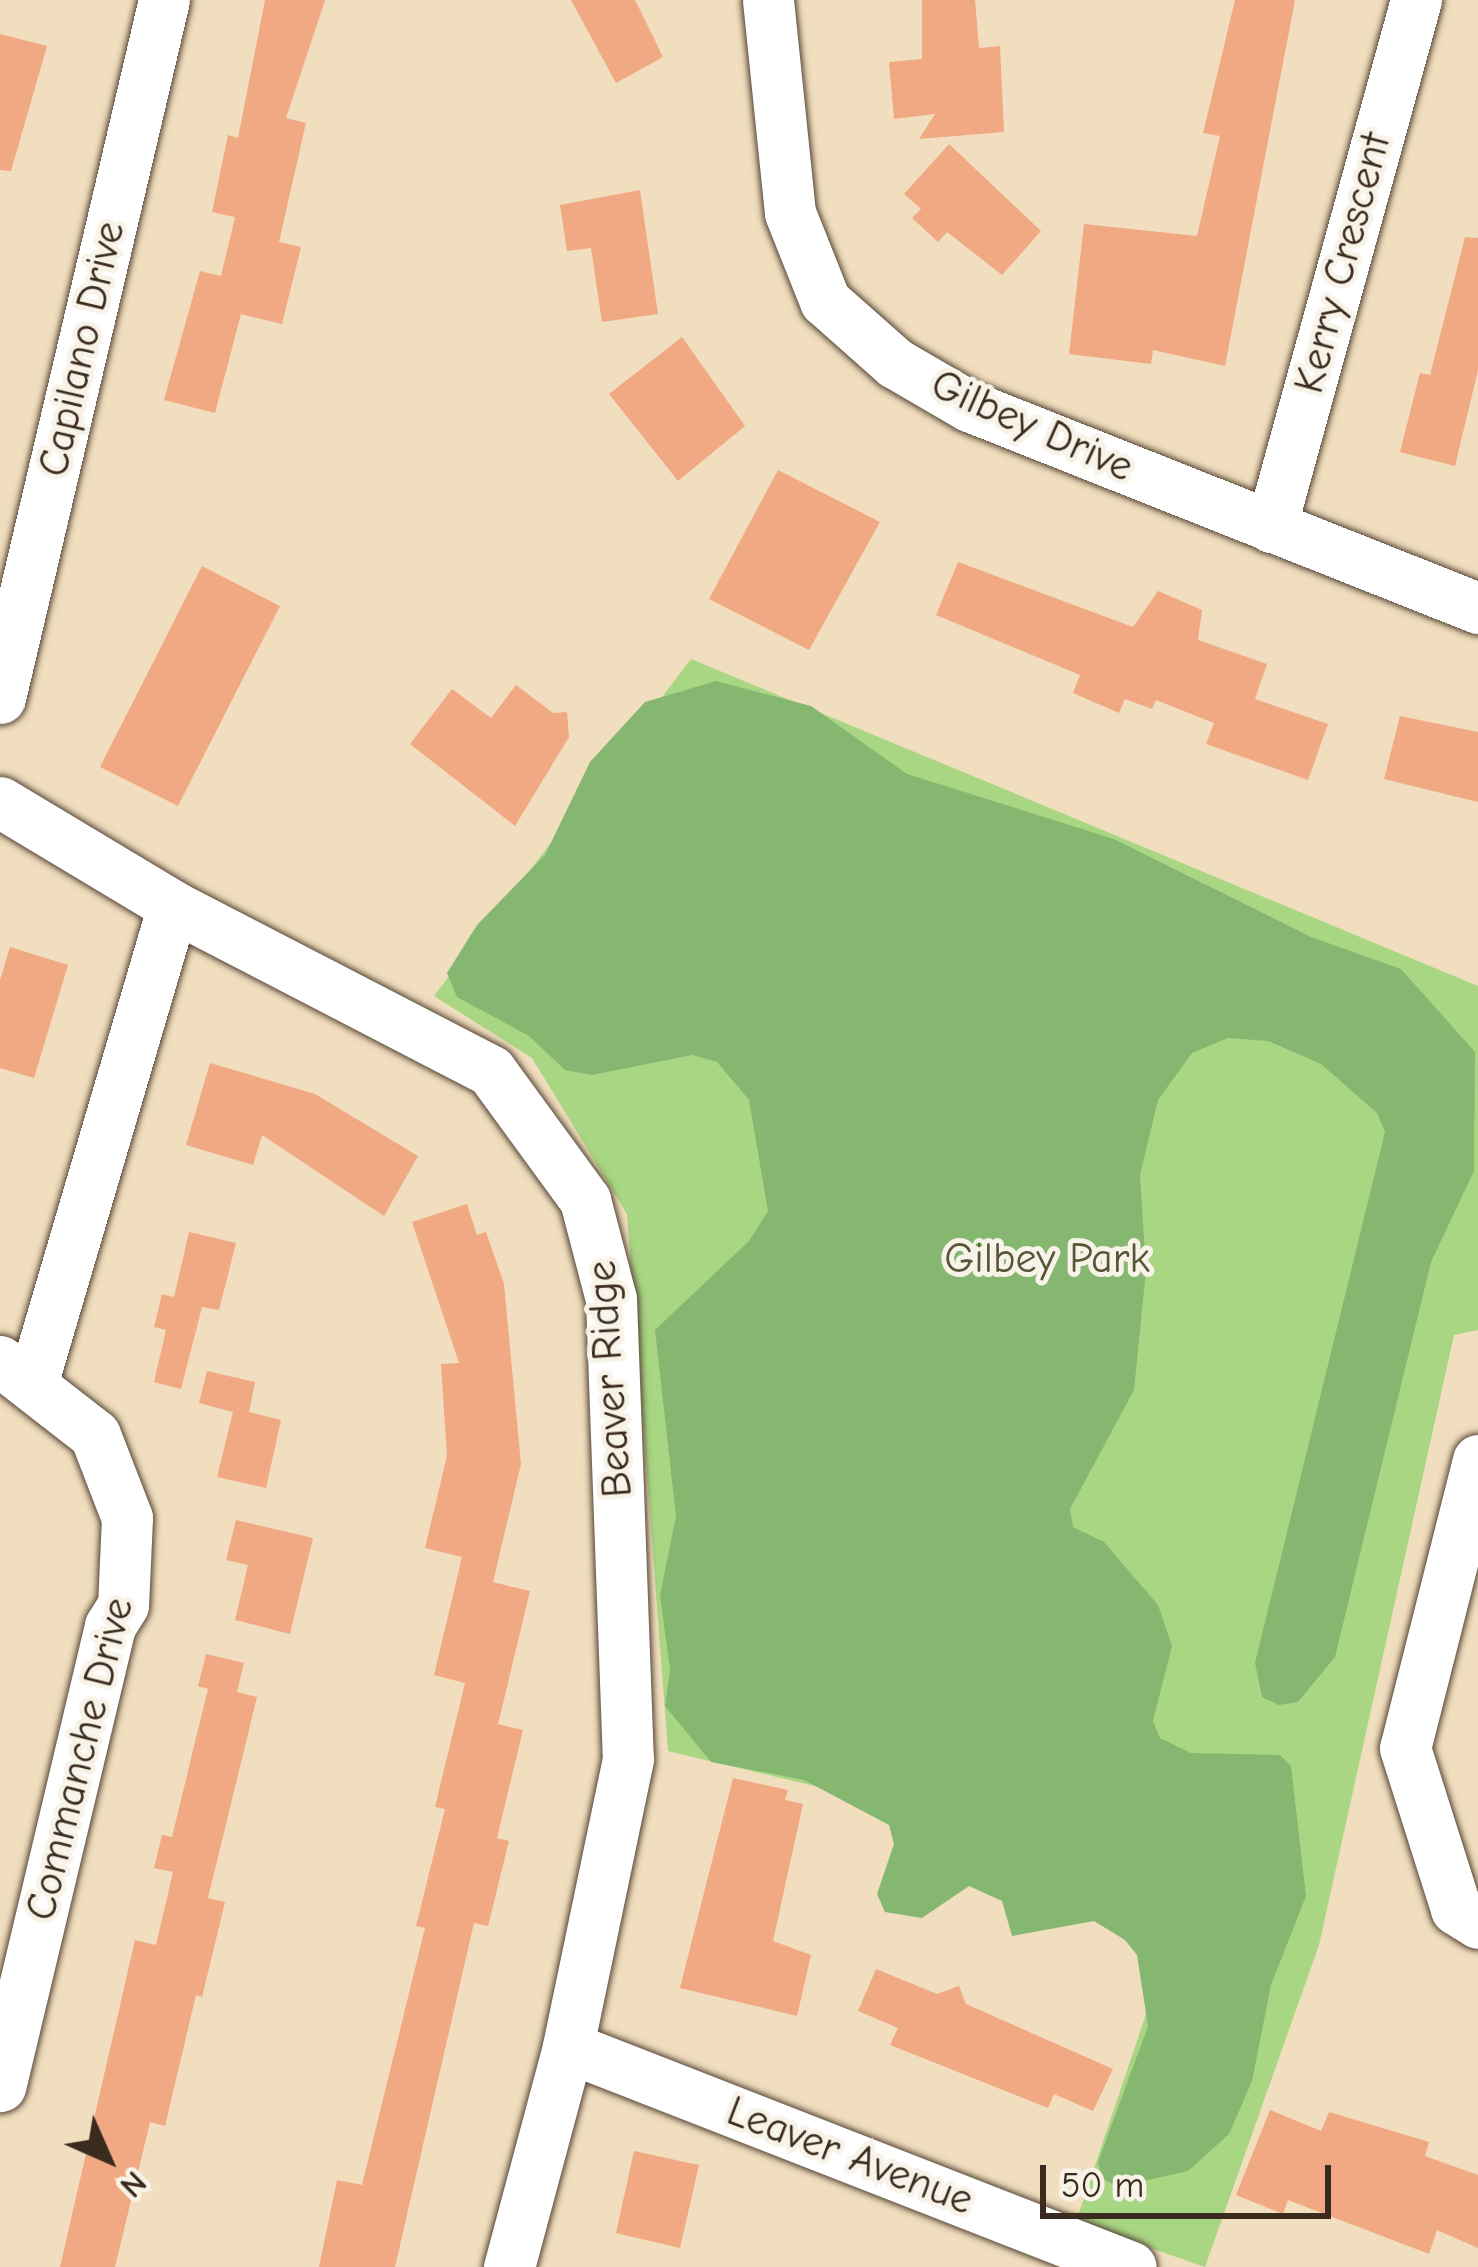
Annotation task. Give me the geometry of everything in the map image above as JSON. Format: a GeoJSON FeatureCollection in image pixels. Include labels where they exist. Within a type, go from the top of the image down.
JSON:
{"type":"FeatureCollection","features":[{"type":"Feature","properties":{"kind":"street","name":"Capilano Drive"},"geometry":{"type":"LineString","coordinates":[[0,698],[164,0]]}},
{"type":"Feature","properties":{"kind":"street","name":"Gilbey Drive"},"geometry":{"type":"LineString","coordinates":[[768,0],[790,213],[826,301],[895,363],[970,406],[1478,608]]}},
{"type":"Feature","properties":{"kind":"street","name":"Kerry Crescent"},"geometry":{"type":"LineString","coordinates":[[1270,526],[1415,0]]}},
{"type":"Feature","properties":{"kind":"street","name":"Beaver Ridge"},"geometry":{"type":"LineString","coordinates":[[0,802],[173,906],[491,1071],[567,1168],[591,1215],[610,1299],[628,1759],[568,2047],[508,2267]]}},
{"type":"Feature","properties":{"kind":"street","name":"Commanche Drive"},"geometry":{"type":"LineString","coordinates":[[0,2086],[110,1626],[123,1605],[128,1518],[95,1435],[17,1371],[173,906]]}},
{"type":"Feature","properties":{"kind":"street"},"geometry":{"type":"LineString","coordinates":[[1478,1460],[1405,1748],[1456,1909],[1478,1922]]}},
{"type":"Feature","properties":{"kind":"street","name":"Leaver Avenue"},"geometry":{"type":"LineString","coordinates":[[568,2047],[1131,2267]]}},
{"type":"Feature","properties":{"kind":"green space","name":"Gilbey Park"},"geometry":{"type":"Polygon","coordinates":[[[691,659],[1478,986],[1478,1330],[1454,1335],[1319,1945],[1205,2267],[1076,2222],[1176,1925],[911,1809],[668,1751],[627,1214],[532,1058],[434,996],[691,659]]]}},
{"type":"Feature","properties":{"kind":"green space","name":"Gilbey Park"},"geometry":{"type":"Polygon","coordinates":[[[716,681],[811,706],[907,774],[1114,839],[1311,937],[1401,969],[1475,1052],[1474,1171],[1431,1262],[1335,1657],[1298,1702],[1279,1705],[1262,1697],[1255,1663],[1385,1132],[1377,1113],[1321,1064],[1268,1041],[1228,1038],[1192,1053],[1158,1100],[1140,1175],[1146,1271],[1134,1390],[1070,1509],[1073,1527],[1104,1542],[1158,1605],[1172,1646],[1153,1721],[1160,1738],[1191,1753],[1280,1755],[1291,1766],[1306,1896],[1271,1985],[1252,2081],[1229,2134],[1188,2171],[1117,2187],[1102,2178],[1098,2162],[1148,2026],[1137,1955],[1125,1940],[1094,1921],[1012,1936],[1002,1901],[969,1886],[922,1918],[885,1912],[877,1894],[894,1844],[889,1825],[804,1780],[711,1762],[665,1706],[670,1670],[660,1595],[676,1516],[655,1330],[749,1241],[768,1211],[749,1100],[717,1062],[692,1055],[592,1075],[565,1070],[529,1036],[457,997],[447,973],[477,925],[545,855],[590,762],[645,702],[716,681]]]}},
{"type":"Feature","properties":{"kind":"building"},"geometry":{"type":"Polygon","coordinates":[[[265,0],[325,0],[286,118],[306,123],[279,242],[301,247],[282,324],[241,314],[215,413],[164,400],[200,271],[221,276],[235,217],[212,212],[228,135],[238,138],[265,0]]]}},
{"type":"Feature","properties":{"kind":"building"},"geometry":{"type":"Polygon","coordinates":[[[571,0],[635,0],[663,57],[616,83],[571,0]]]}},
{"type":"Feature","properties":{"kind":"building"},"geometry":{"type":"Polygon","coordinates":[[[922,0],[975,0],[979,48],[1000,46],[1004,132],[919,139],[935,114],[894,119],[889,62],[922,59],[922,0]]]}},
{"type":"Feature","properties":{"kind":"building"},"geometry":{"type":"Polygon","coordinates":[[[1235,0],[1295,0],[1225,366],[1153,350],[1151,364],[1069,354],[1084,224],[1197,236],[1220,136],[1203,133],[1235,0]]]}},
{"type":"Feature","properties":{"kind":"building"},"geometry":{"type":"Polygon","coordinates":[[[0,34],[47,46],[11,171],[0,170],[0,34]]]}},
{"type":"Feature","properties":{"kind":"building"},"geometry":{"type":"Polygon","coordinates":[[[949,144],[1041,231],[1002,275],[947,232],[938,242],[912,218],[921,209],[904,194],[949,144]]]}},
{"type":"Feature","properties":{"kind":"building"},"geometry":{"type":"Polygon","coordinates":[[[640,190],[658,314],[602,322],[591,248],[567,251],[560,205],[640,190]]]}},
{"type":"Feature","properties":{"kind":"building"},"geometry":{"type":"Polygon","coordinates":[[[1465,237],[1478,238],[1478,370],[1455,466],[1400,452],[1420,373],[1430,375],[1465,237]]]}},
{"type":"Feature","properties":{"kind":"building"},"geometry":{"type":"Polygon","coordinates":[[[682,337],[745,426],[678,481],[609,394],[682,337]]]}},
{"type":"Feature","properties":{"kind":"building"},"geometry":{"type":"Polygon","coordinates":[[[778,470],[880,522],[809,650],[709,599],[778,470]]]}},
{"type":"Feature","properties":{"kind":"building"},"geometry":{"type":"Polygon","coordinates":[[[958,562],[1133,627],[1158,591],[1202,610],[1198,640],[1267,664],[1255,699],[1328,724],[1308,780],[1206,744],[1214,723],[1156,700],[1152,709],[1125,699],[1119,713],[1073,693],[1080,675],[936,615],[958,562]]]}},
{"type":"Feature","properties":{"kind":"building"},"geometry":{"type":"Polygon","coordinates":[[[202,566],[280,606],[178,806],[100,767],[202,566]]]}},
{"type":"Feature","properties":{"kind":"building"},"geometry":{"type":"Polygon","coordinates":[[[516,685],[553,713],[567,712],[569,737],[515,826],[410,744],[452,689],[491,718],[516,685]]]}},
{"type":"Feature","properties":{"kind":"building"},"geometry":{"type":"Polygon","coordinates":[[[1400,716],[1478,732],[1478,802],[1384,779],[1400,716]]]}},
{"type":"Feature","properties":{"kind":"building"},"geometry":{"type":"Polygon","coordinates":[[[10,947],[68,965],[34,1078],[0,1068],[0,980],[10,947]]]}},
{"type":"Feature","properties":{"kind":"building"},"geometry":{"type":"Polygon","coordinates":[[[210,1063],[315,1094],[418,1156],[384,1216],[262,1135],[253,1165],[186,1145],[210,1063]]]}},
{"type":"Feature","properties":{"kind":"building"},"geometry":{"type":"Polygon","coordinates":[[[467,1204],[477,1235],[486,1232],[504,1284],[521,1464],[493,1582],[530,1591],[498,1724],[523,1730],[497,1838],[509,1841],[488,1926],[474,1923],[395,2267],[319,2267],[337,2180],[362,2185],[425,1928],[416,1926],[445,1809],[435,1807],[465,1683],[434,1675],[462,1557],[425,1548],[447,1456],[441,1364],[459,1363],[412,1222],[467,1204]]]}},
{"type":"Feature","properties":{"kind":"building"},"geometry":{"type":"Polygon","coordinates":[[[189,1232],[236,1243],[219,1310],[202,1307],[181,1389],[154,1382],[166,1330],[154,1327],[162,1294],[174,1297],[189,1232]]]}},
{"type":"Feature","properties":{"kind":"building"},"geometry":{"type":"Polygon","coordinates":[[[207,1371],[255,1382],[249,1412],[281,1420],[266,1488],[217,1477],[233,1412],[199,1403],[207,1371]]]}},
{"type":"Feature","properties":{"kind":"building"},"geometry":{"type":"Polygon","coordinates":[[[236,1520],[313,1538],[290,1634],[235,1620],[248,1565],[226,1560],[236,1520]]]}},
{"type":"Feature","properties":{"kind":"building"},"geometry":{"type":"Polygon","coordinates":[[[206,1654],[244,1663],[237,1692],[257,1697],[208,1898],[225,1902],[202,1997],[196,1995],[165,2126],[150,2122],[115,2267],[60,2267],[135,1940],[156,1945],[173,1872],[154,1868],[162,1835],[172,1837],[208,1689],[198,1686],[206,1654]]]}},
{"type":"Feature","properties":{"kind":"building"},"geometry":{"type":"Polygon","coordinates":[[[733,1778],[788,1790],[785,1800],[803,1804],[773,1941],[811,1955],[797,2016],[680,1988],[733,1778]]]}},
{"type":"Feature","properties":{"kind":"building"},"geometry":{"type":"Polygon","coordinates":[[[876,1969],[937,1994],[959,1986],[966,2004],[1113,2069],[1093,2111],[1054,2094],[1048,2108],[890,2045],[898,2028],[858,2011],[876,1969]]]}},
{"type":"Feature","properties":{"kind":"building"},"geometry":{"type":"Polygon","coordinates":[[[1270,2110],[1321,2131],[1329,2112],[1429,2142],[1425,2156],[1478,2175],[1478,2248],[1437,2230],[1429,2254],[1288,2200],[1283,2214],[1236,2195],[1270,2110]]]}},
{"type":"Feature","properties":{"kind":"building"},"geometry":{"type":"Polygon","coordinates":[[[634,2151],[699,2165],[680,2248],[616,2233],[634,2151]]]}}]}
